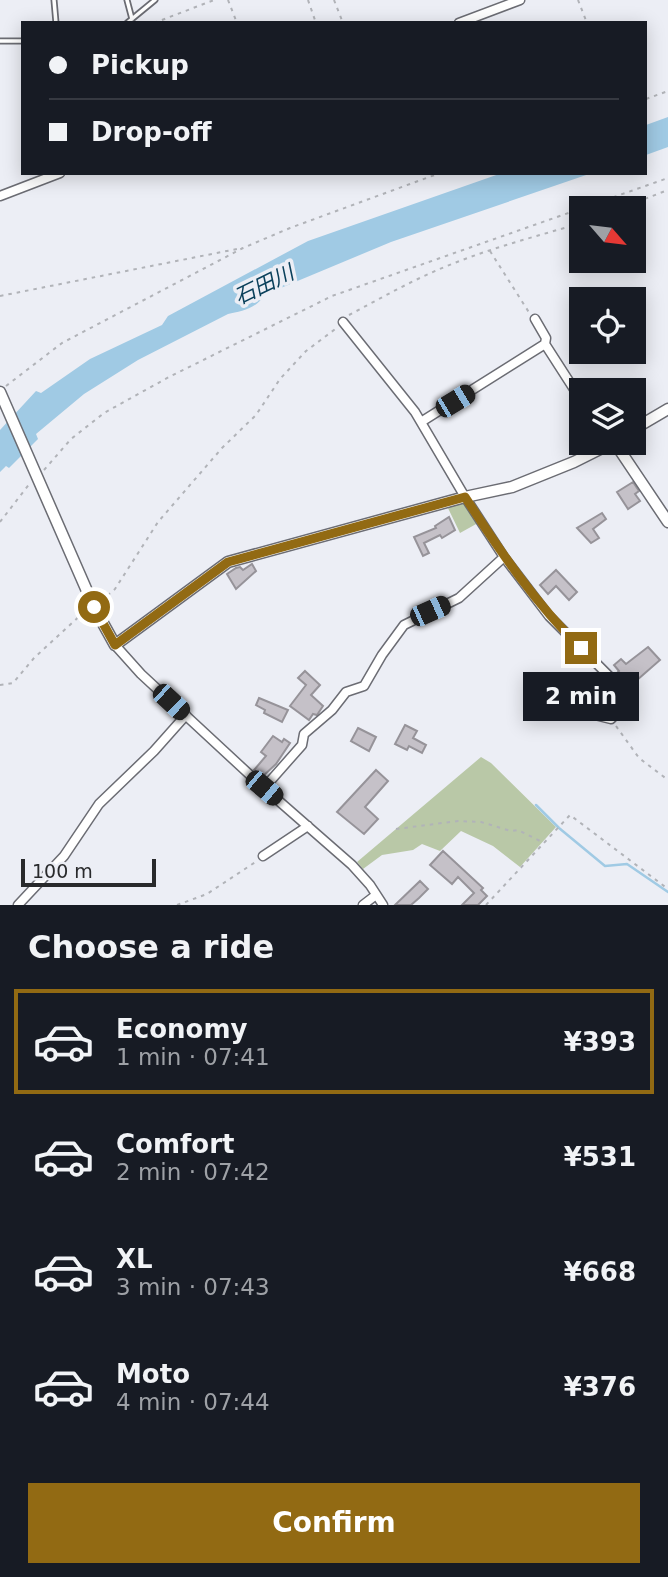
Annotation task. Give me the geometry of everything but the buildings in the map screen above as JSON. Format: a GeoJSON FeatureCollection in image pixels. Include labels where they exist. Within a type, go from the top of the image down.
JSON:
{"type":"FeatureCollection","features":[{"type":"Feature","properties":{"kind":"street"},"geometry":{"type":"LineString","coordinates":[[464,21],[520,0]]}},
{"type":"Feature","properties":{"kind":"street"},"geometry":{"type":"LineString","coordinates":[[0,196],[55,175]]}},
{"type":"Feature","properties":{"kind":"street"},"geometry":{"type":"LineString","coordinates":[[535,319],[546,338],[545,344],[569,381]]}},
{"type":"Feature","properties":{"kind":"street"},"geometry":{"type":"LineString","coordinates":[[343,323],[421,422],[504,557],[549,616],[629,696],[628,705],[611,719],[595,715]]}},
{"type":"Feature","properties":{"kind":"street"},"geometry":{"type":"LineString","coordinates":[[421,422],[545,344]]}},
{"type":"Feature","properties":{"kind":"street"},"geometry":{"type":"LineString","coordinates":[[0,392],[94,607],[115,645],[142,674],[264,788],[352,865],[383,905]]}},
{"type":"Feature","properties":{"kind":"street"},"geometry":{"type":"LineString","coordinates":[[646,422],[668,410]]}},
{"type":"Feature","properties":{"kind":"street"},"geometry":{"type":"LineString","coordinates":[[115,645],[228,562],[465,497],[512,487],[587,455]]}},
{"type":"Feature","properties":{"kind":"street"},"geometry":{"type":"LineString","coordinates":[[620,455],[668,522]]}},
{"type":"Feature","properties":{"kind":"street"},"geometry":{"type":"LineString","coordinates":[[264,788],[302,745],[304,734],[331,710],[346,692],[364,686],[404,625],[459,598],[504,557]]}},
{"type":"Feature","properties":{"kind":"street"},"geometry":{"type":"LineString","coordinates":[[18,905],[64,856],[99,804],[154,751],[186,715]]}},
{"type":"Feature","properties":{"kind":"street"},"geometry":{"type":"LineString","coordinates":[[263,856],[308,826]]}},
{"type":"Feature","properties":{"kind":"street"},"geometry":{"type":"LineString","coordinates":[[363,905],[376,895]]}},
{"type":"Feature","properties":{"kind":"lane"},"geometry":{"type":"LineString","coordinates":[[54,0],[56,21]]}},
{"type":"Feature","properties":{"kind":"lane"},"geometry":{"type":"LineString","coordinates":[[127,0],[132,19]]}},
{"type":"Feature","properties":{"kind":"lane"},"geometry":{"type":"LineString","coordinates":[[130,21],[155,0]]}},
{"type":"Feature","properties":{"kind":"lane"},"geometry":{"type":"LineString","coordinates":[[0,41],[21,41]]}},
{"type":"Feature","properties":{"kind":"path"},"geometry":{"type":"LineString","coordinates":[[158,21],[214,0]]}},
{"type":"Feature","properties":{"kind":"path"},"geometry":{"type":"LineString","coordinates":[[229,0],[236,21]]}},
{"type":"Feature","properties":{"kind":"path"},"geometry":{"type":"LineString","coordinates":[[308,0],[315,21]]}},
{"type":"Feature","properties":{"kind":"path"},"geometry":{"type":"LineString","coordinates":[[334,0],[342,21]]}},
{"type":"Feature","properties":{"kind":"path"},"geometry":{"type":"LineString","coordinates":[[578,0],[586,21]]}},
{"type":"Feature","properties":{"kind":"path"},"geometry":{"type":"LineString","coordinates":[[647,99],[668,91]]}},
{"type":"Feature","properties":{"kind":"path"},"geometry":{"type":"LineString","coordinates":[[0,392],[62,343],[243,248],[435,175]]}},
{"type":"Feature","properties":{"kind":"path"},"geometry":{"type":"LineString","coordinates":[[0,522],[71,439],[104,413],[169,377],[332,296],[668,177]]}},
{"type":"Feature","properties":{"kind":"path"},"geometry":{"type":"LineString","coordinates":[[646,198],[668,190]]}},
{"type":"Feature","properties":{"kind":"path"},"geometry":{"type":"LineString","coordinates":[[0,685],[13,683],[34,658],[82,614],[115,589],[158,522],[222,448],[256,415],[290,367],[343,323],[342,318],[406,285],[490,250],[569,227]]}},
{"type":"Feature","properties":{"kind":"path"},"geometry":{"type":"LineString","coordinates":[[0,296],[243,248]]}},
{"type":"Feature","properties":{"kind":"path"},"geometry":{"type":"LineString","coordinates":[[490,250],[535,319]]}},
{"type":"Feature","properties":{"kind":"path"},"geometry":{"type":"LineString","coordinates":[[611,719],[639,758],[668,780]]}},
{"type":"Feature","properties":{"kind":"path"},"geometry":{"type":"LineString","coordinates":[[486,905],[570,815],[668,889]]}},
{"type":"Feature","properties":{"kind":"path"},"geometry":{"type":"LineString","coordinates":[[396,829],[458,821],[481,822],[511,831],[518,830],[545,843]]}},
{"type":"Feature","properties":{"kind":"path"},"geometry":{"type":"LineString","coordinates":[[177,905],[207,894],[263,856]]}},
{"type":"Feature","properties":{"kind":"green space"},"geometry":{"type":"Polygon","coordinates":[[[465,502],[478,523],[460,533],[447,506],[465,502]]]}},
{"type":"Feature","properties":{"kind":"green space"},"geometry":{"type":"Polygon","coordinates":[[[481,757],[491,763],[556,827],[520,867],[493,846],[461,831],[440,851],[422,844],[413,850],[382,855],[363,869],[357,862],[481,757]]]}},
{"type":"Feature","properties":{"kind":"water"},"geometry":{"type":"Polygon","coordinates":[[[668,117],[668,147],[647,155],[647,125],[668,117]]]}},
{"type":"Feature","properties":{"kind":"water","name":"石田川"},"geometry":{"type":"Polygon","coordinates":[[[496,175],[586,175],[391,242],[264,295],[253,306],[228,314],[138,360],[84,394],[36,434],[38,439],[9,468],[6,466],[0,472],[0,430],[36,391],[41,393],[90,359],[162,325],[168,316],[308,241],[496,175]]]}},
{"type":"Feature","properties":{"kind":"waterway"},"geometry":{"type":"LineString","coordinates":[[536,805],[605,866],[627,864],[668,892]]}},
{"type":"Feature","properties":{"kind":"route"},"geometry":{"type":"LineString","coordinates":[[94,607],[115,645],[228,562],[465,497],[504,557],[549,616],[581,648]]}}]}
